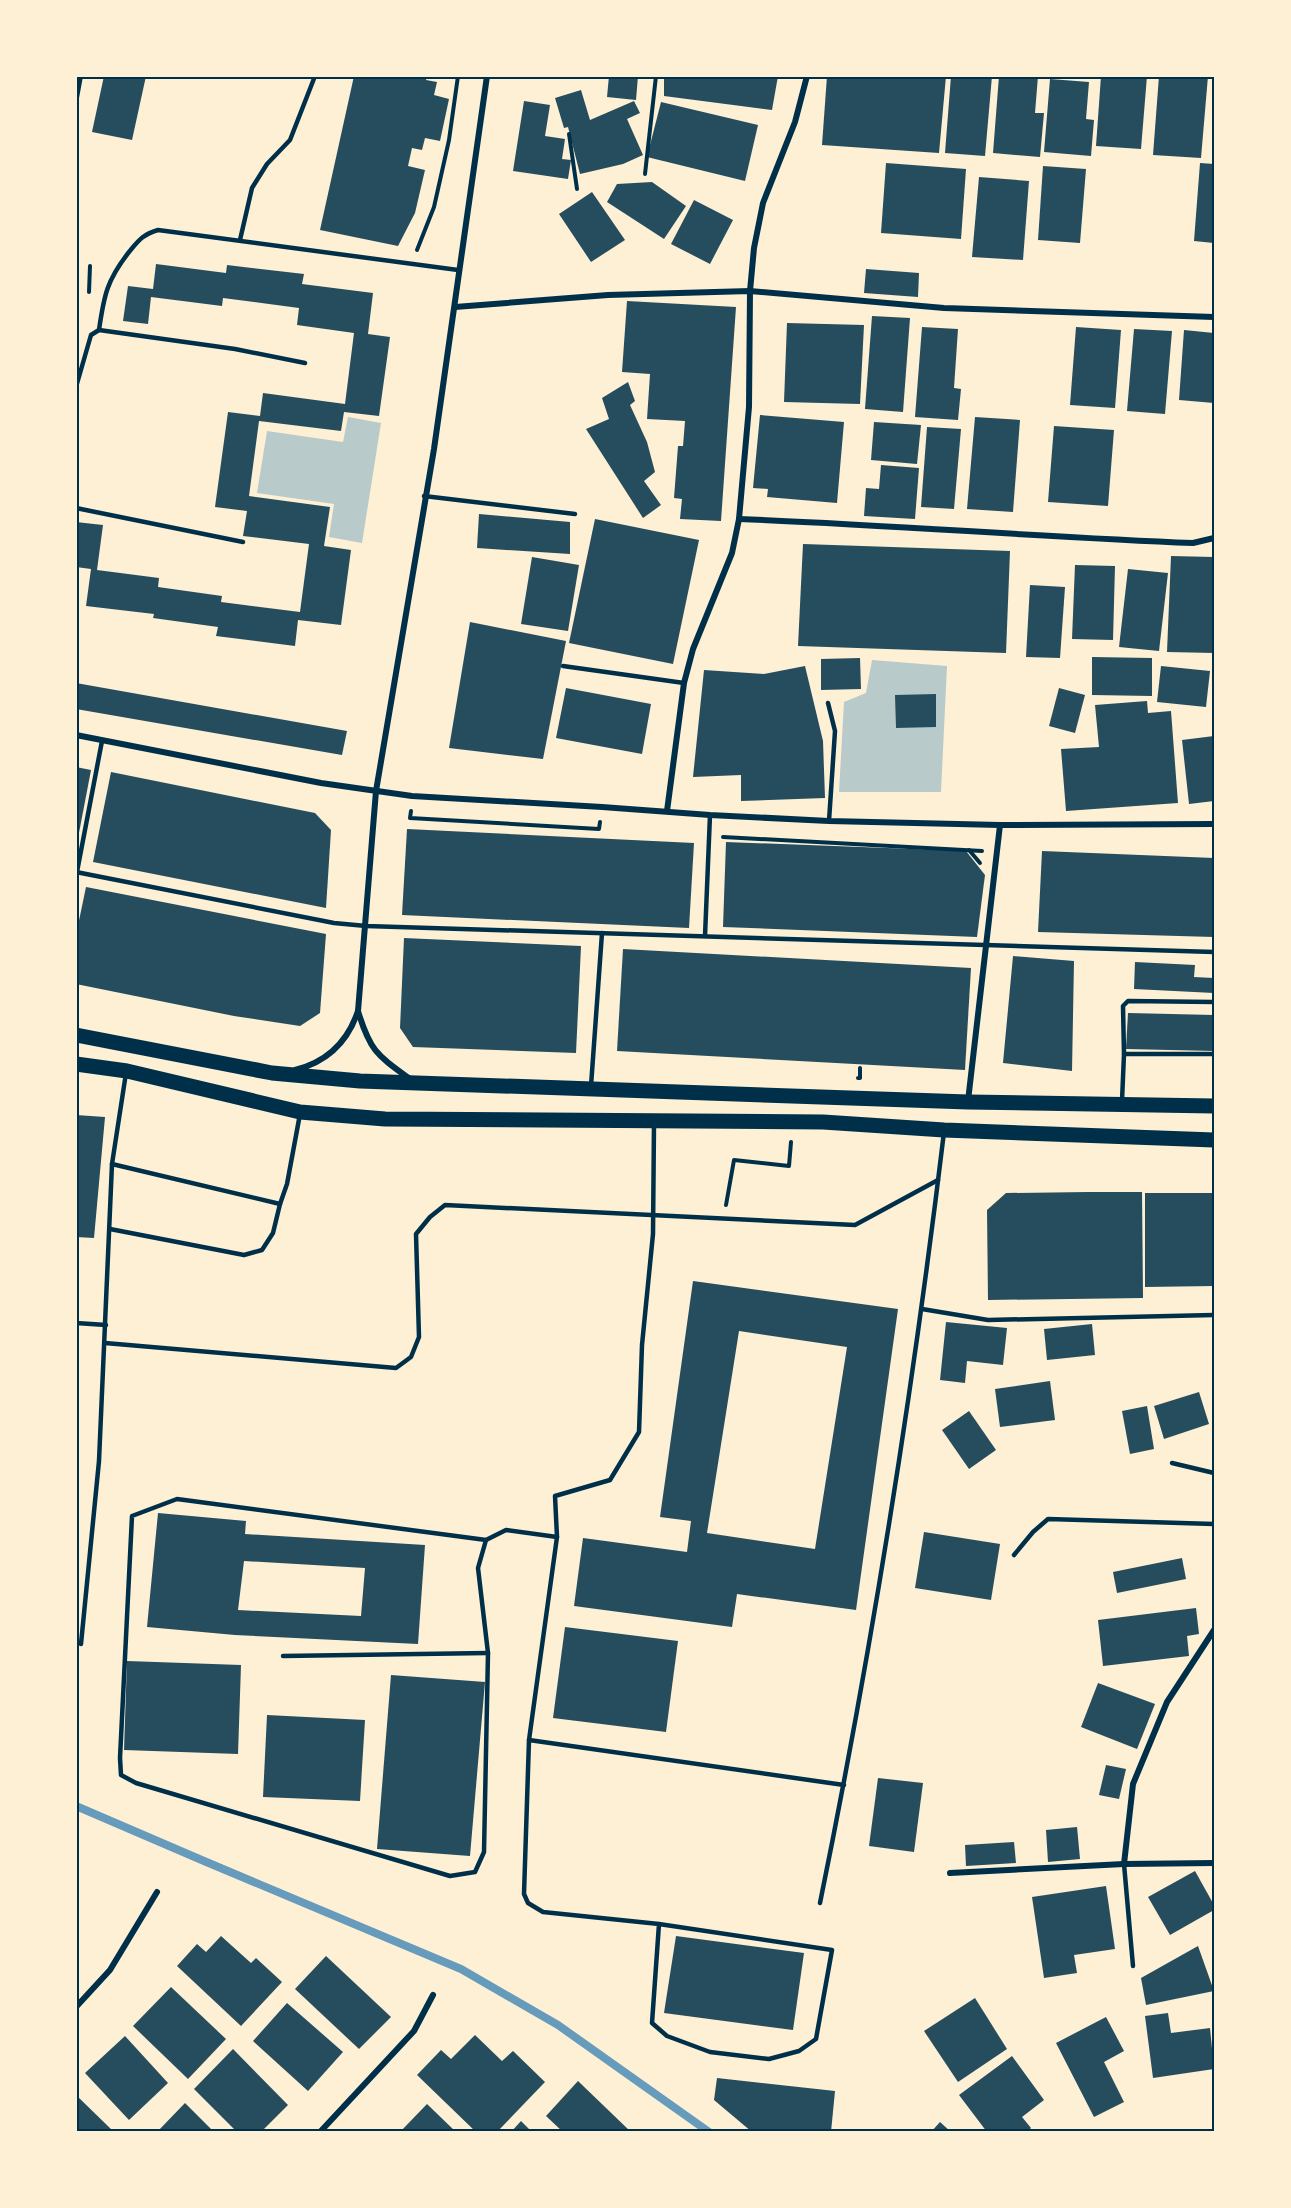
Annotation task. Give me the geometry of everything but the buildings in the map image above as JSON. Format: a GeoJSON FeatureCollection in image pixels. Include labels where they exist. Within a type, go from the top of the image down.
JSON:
{"type":"FeatureCollection","features":[{"type":"Feature","properties":{"kind":"main road"},"geometry":{"type":"LineString","coordinates":[[76,1035],[272,1073],[360,1081],[968,1102],[1215,1106]]}},
{"type":"Feature","properties":{"kind":"main road"},"geometry":{"type":"LineString","coordinates":[[76,1064],[127,1071],[300,1112],[385,1119],[823,1122],[944,1130],[1215,1140]]}},
{"type":"Feature","properties":{"kind":"street"},"geometry":{"type":"LineString","coordinates":[[76,98],[80,76]]}},
{"type":"Feature","properties":{"kind":"street"},"geometry":{"type":"LineString","coordinates":[[272,1073],[305,1067],[320,1061],[333,1051],[350,1031],[358,1011],[376,791],[424,496],[434,449],[487,76]]}},
{"type":"Feature","properties":{"kind":"street"},"geometry":{"type":"LineString","coordinates":[[668,811],[684,683],[693,649],[732,553],[739,519],[749,407],[750,291],[754,248],[763,203],[795,122],[807,76]]}},
{"type":"Feature","properties":{"kind":"street"},"geometry":{"type":"LineString","coordinates":[[455,307],[608,295],[750,291],[944,308],[1215,317]]}},
{"type":"Feature","properties":{"kind":"street"},"geometry":{"type":"LineString","coordinates":[[739,519],[853,523],[1032,536],[1193,543],[1215,538]]}},
{"type":"Feature","properties":{"kind":"street"},"geometry":{"type":"LineString","coordinates":[[76,735],[321,783],[412,796],[710,815],[829,820],[1000,825],[1215,825]]}},
{"type":"Feature","properties":{"kind":"street"},"geometry":{"type":"LineString","coordinates":[[968,1102],[1000,825]]}},
{"type":"Feature","properties":{"kind":"street"},"geometry":{"type":"LineString","coordinates":[[358,1011],[370,1046],[414,1083]]}},
{"type":"Feature","properties":{"kind":"street"},"geometry":{"type":"LineString","coordinates":[[1125,1864],[1133,1784],[1167,1702],[1215,1630]]}},
{"type":"Feature","properties":{"kind":"street"},"geometry":{"type":"LineString","coordinates":[[950,1873],[1125,1864],[1215,1863]]}},
{"type":"Feature","properties":{"kind":"street"},"geometry":{"type":"LineString","coordinates":[[76,2007],[110,1970],[157,1892]]}},
{"type":"Feature","properties":{"kind":"street"},"geometry":{"type":"LineString","coordinates":[[320,2132],[414,2031],[433,1995]]}},
{"type":"Feature","properties":{"kind":"lane"},"geometry":{"type":"LineString","coordinates":[[240,240],[252,188],[267,164],[290,140],[315,76]]}},
{"type":"Feature","properties":{"kind":"lane"},"geometry":{"type":"LineString","coordinates":[[99,330],[103,302],[114,272],[143,235],[158,230],[458,270]]}},
{"type":"Feature","properties":{"kind":"lane"},"geometry":{"type":"LineString","coordinates":[[76,387],[91,335],[99,330],[235,349],[305,363]]}},
{"type":"Feature","properties":{"kind":"lane"},"geometry":{"type":"LineString","coordinates":[[424,496],[575,514]]}},
{"type":"Feature","properties":{"kind":"lane"},"geometry":{"type":"LineString","coordinates":[[76,508],[243,542]]}},
{"type":"Feature","properties":{"kind":"lane"},"geometry":{"type":"LineString","coordinates":[[563,666],[684,683]]}},
{"type":"Feature","properties":{"kind":"lane"},"geometry":{"type":"LineString","coordinates":[[828,704],[835,732],[829,820]]}},
{"type":"Feature","properties":{"kind":"lane"},"geometry":{"type":"LineString","coordinates":[[102,741],[77,873],[334,923],[366,926],[1215,952]]}},
{"type":"Feature","properties":{"kind":"lane"},"geometry":{"type":"LineString","coordinates":[[705,936],[710,815]]}},
{"type":"Feature","properties":{"kind":"lane"},"geometry":{"type":"LineString","coordinates":[[591,1090],[602,933]]}},
{"type":"Feature","properties":{"kind":"lane"},"geometry":{"type":"LineString","coordinates":[[1122,1103],[1123,1006],[1128,1001],[1215,1002]]}},
{"type":"Feature","properties":{"kind":"lane"},"geometry":{"type":"LineString","coordinates":[[1124,1054],[1215,1054]]}},
{"type":"Feature","properties":{"kind":"lane"},"geometry":{"type":"LineString","coordinates":[[81,1644],[99,1461],[112,1164],[127,1071]]}},
{"type":"Feature","properties":{"kind":"lane"},"geometry":{"type":"LineString","coordinates":[[110,1229],[244,1255],[262,1250],[273,1233],[287,1184],[300,1112]]}},
{"type":"Feature","properties":{"kind":"lane"},"geometry":{"type":"LineString","coordinates":[[654,1122],[654,1216],[642,1345],[639,1432],[610,1480],[555,1496],[557,1537],[530,1740],[524,1894],[528,1903],[543,1912],[658,1924],[832,1950],[816,2039],[799,2051],[769,2059],[710,2052],[667,2036],[652,2024],[658,1924]]}},
{"type":"Feature","properties":{"kind":"lane"},"geometry":{"type":"LineString","coordinates":[[820,1903],[844,1785],[902,1440],[922,1309],[944,1130]]}},
{"type":"Feature","properties":{"kind":"lane"},"geometry":{"type":"LineString","coordinates":[[112,1164],[280,1204]]}},
{"type":"Feature","properties":{"kind":"lane"},"geometry":{"type":"LineString","coordinates":[[105,1343],[396,1368],[411,1357],[419,1337],[416,1234],[444,1205],[855,1225],[938,1180]]}},
{"type":"Feature","properties":{"kind":"lane"},"geometry":{"type":"LineString","coordinates":[[922,1309],[988,1320],[1215,1315]]}},
{"type":"Feature","properties":{"kind":"lane"},"geometry":{"type":"LineString","coordinates":[[76,1323],[106,1325]]}},
{"type":"Feature","properties":{"kind":"lane"},"geometry":{"type":"LineString","coordinates":[[1172,1462],[1215,1473]]}},
{"type":"Feature","properties":{"kind":"lane"},"geometry":{"type":"LineString","coordinates":[[486,1540],[478,1568],[488,1653],[484,1852],[475,1872],[450,1876],[136,1783],[121,1775],[132,1516],[177,1499],[486,1540],[506,1530],[557,1537]]}},
{"type":"Feature","properties":{"kind":"lane"},"geometry":{"type":"LineString","coordinates":[[1014,1555],[1033,1532],[1048,1519],[1215,1524]]}},
{"type":"Feature","properties":{"kind":"lane"},"geometry":{"type":"LineString","coordinates":[[283,1656],[488,1653]]}},
{"type":"Feature","properties":{"kind":"lane"},"geometry":{"type":"LineString","coordinates":[[530,1740],[844,1785]]}},
{"type":"Feature","properties":{"kind":"lane"},"geometry":{"type":"LineString","coordinates":[[1125,1864],[1133,1966]]}},
{"type":"Feature","properties":{"kind":"path"},"geometry":{"type":"LineString","coordinates":[[412,263],[434,207],[458,76]]}},
{"type":"Feature","properties":{"kind":"path"},"geometry":{"type":"LineString","coordinates":[[645,174],[656,76]]}},
{"type":"Feature","properties":{"kind":"path"},"geometry":{"type":"LineString","coordinates":[[569,134],[577,189]]}},
{"type":"Feature","properties":{"kind":"path"},"geometry":{"type":"LineString","coordinates":[[412,796],[410,818],[434,820],[599,829],[602,807]]}},
{"type":"Feature","properties":{"kind":"path"},"geometry":{"type":"LineString","coordinates":[[719,837],[997,852]]}},
{"type":"Feature","properties":{"kind":"path"},"geometry":{"type":"LineString","coordinates":[[860,1068],[860,1078]]}},
{"type":"Feature","properties":{"kind":"path"},"geometry":{"type":"LineString","coordinates":[[724,1217],[734,1160],[789,1166]]}},
{"type":"Feature","properties":{"kind":"shaded area"},"geometry":{"type":"Polygon","coordinates":[[[348,417],[381,423],[362,543],[329,537],[334,504],[257,493],[267,431],[343,442],[348,417]]]}},
{"type":"Feature","properties":{"kind":"shaded area"},"geometry":{"type":"Polygon","coordinates":[[[872,660],[947,666],[941,792],[839,792],[844,702],[866,693],[872,660]]]}},
{"type":"Feature","properties":{"kind":"waterway"},"geometry":{"type":"LineString","coordinates":[[76,1806],[461,1969],[558,2025],[709,2132]]}}]}
